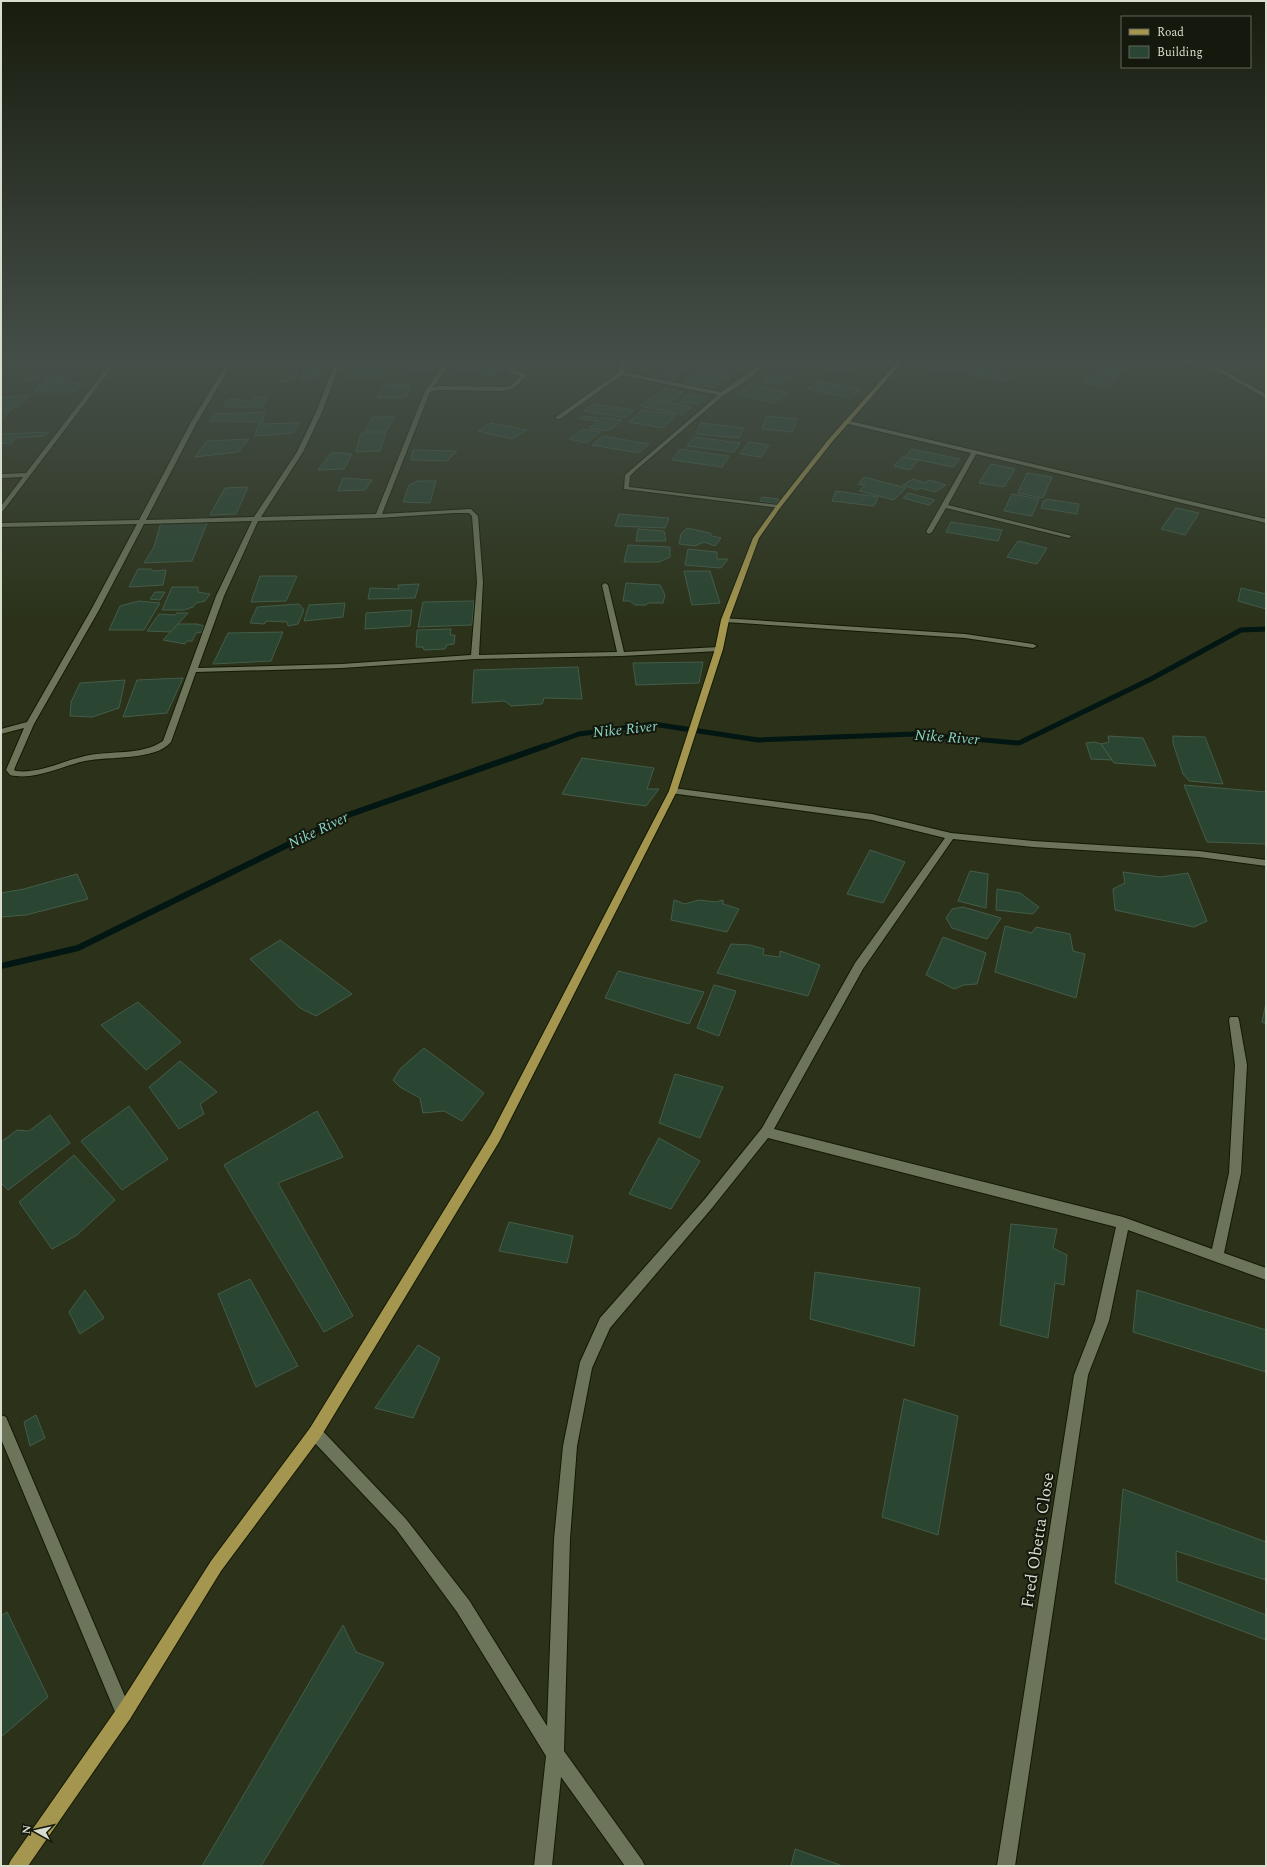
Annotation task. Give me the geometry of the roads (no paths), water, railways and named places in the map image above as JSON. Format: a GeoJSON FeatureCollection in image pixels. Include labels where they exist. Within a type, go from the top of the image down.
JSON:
{"type":"FeatureCollection","features":[{"type":"Feature","properties":{"kind":"main road"},"geometry":{"type":"LineString","coordinates":[[17,1866],[124,1713],[216,1566],[315,1433],[495,1138],[673,791],[719,648],[725,620],[756,538],[778,507],[826,447]]}},
{"type":"Feature","properties":{"kind":"street"},"geometry":{"type":"LineString","coordinates":[[1,510],[49,447]]}},
{"type":"Feature","properties":{"kind":"street"},"geometry":{"type":"LineString","coordinates":[[181,447],[95,610],[30,724],[10,770],[17,774],[87,758],[162,748],[167,742],[220,596],[256,519],[302,447]]}},
{"type":"Feature","properties":{"kind":"street"},"geometry":{"type":"LineString","coordinates":[[378,516],[406,447]]}},
{"type":"Feature","properties":{"kind":"street"},"geometry":{"type":"LineString","coordinates":[[660,447],[628,476],[626,488],[640,488],[652,492],[708,497],[778,507]]}},
{"type":"Feature","properties":{"kind":"street"},"geometry":{"type":"LineString","coordinates":[[954,447],[1266,521]]}},
{"type":"Feature","properties":{"kind":"street"},"geometry":{"type":"LineString","coordinates":[[929,532],[975,452]]}},
{"type":"Feature","properties":{"kind":"street"},"geometry":{"type":"LineString","coordinates":[[1,476],[27,475]]}},
{"type":"Feature","properties":{"kind":"street"},"geometry":{"type":"LineString","coordinates":[[944,506],[1069,536]]}},
{"type":"Feature","properties":{"kind":"street"},"geometry":{"type":"LineString","coordinates":[[1,525],[378,516],[463,510],[474,513],[480,582],[475,657]]}},
{"type":"Feature","properties":{"kind":"street"},"geometry":{"type":"LineString","coordinates":[[605,585],[621,654]]}},
{"type":"Feature","properties":{"kind":"street"},"geometry":{"type":"LineString","coordinates":[[725,620],[965,636],[1033,646]]}},
{"type":"Feature","properties":{"kind":"street"},"geometry":{"type":"LineString","coordinates":[[194,670],[342,666],[475,657],[621,654],[719,648]]}},
{"type":"Feature","properties":{"kind":"street"},"geometry":{"type":"LineString","coordinates":[[1,732],[30,724]]}},
{"type":"Feature","properties":{"kind":"street"},"geometry":{"type":"LineString","coordinates":[[673,791],[872,817],[951,836],[1033,844],[1199,854],[1266,863]]}},
{"type":"Feature","properties":{"kind":"street"},"geometry":{"type":"LineString","coordinates":[[542,1866],[555,1754],[562,1539],[570,1446],[585,1366],[605,1323],[708,1204],[766,1132],[859,966],[951,836]]}},
{"type":"Feature","properties":{"kind":"street"},"geometry":{"type":"LineString","coordinates":[[1218,1257],[1234,1173],[1241,1065],[1234,1020]]}},
{"type":"Feature","properties":{"kind":"street"},"geometry":{"type":"LineString","coordinates":[[766,1132],[1123,1223],[1266,1274]]}},
{"type":"Feature","properties":{"kind":"street","name":"Fred Obetta Close"},"geometry":{"type":"LineString","coordinates":[[1006,1866],[1081,1375],[1102,1321],[1123,1223]]}},
{"type":"Feature","properties":{"kind":"street"},"geometry":{"type":"LineString","coordinates":[[1,1422],[124,1713]]}},
{"type":"Feature","properties":{"kind":"street"},"geometry":{"type":"LineString","coordinates":[[315,1433],[401,1524],[464,1606],[555,1754],[636,1866]]}},
{"type":"Feature","properties":{"kind":"waterway","name":"Nike River"},"geometry":{"type":"LineString","coordinates":[[543,747],[579,734],[653,724],[758,740],[915,734],[1019,743],[1151,679],[1241,630],[1266,629]]}},
{"type":"Feature","properties":{"kind":"waterway","name":"Nike River"},"geometry":{"type":"LineString","coordinates":[[1,966],[78,948],[348,815],[545,746]]}}]}
